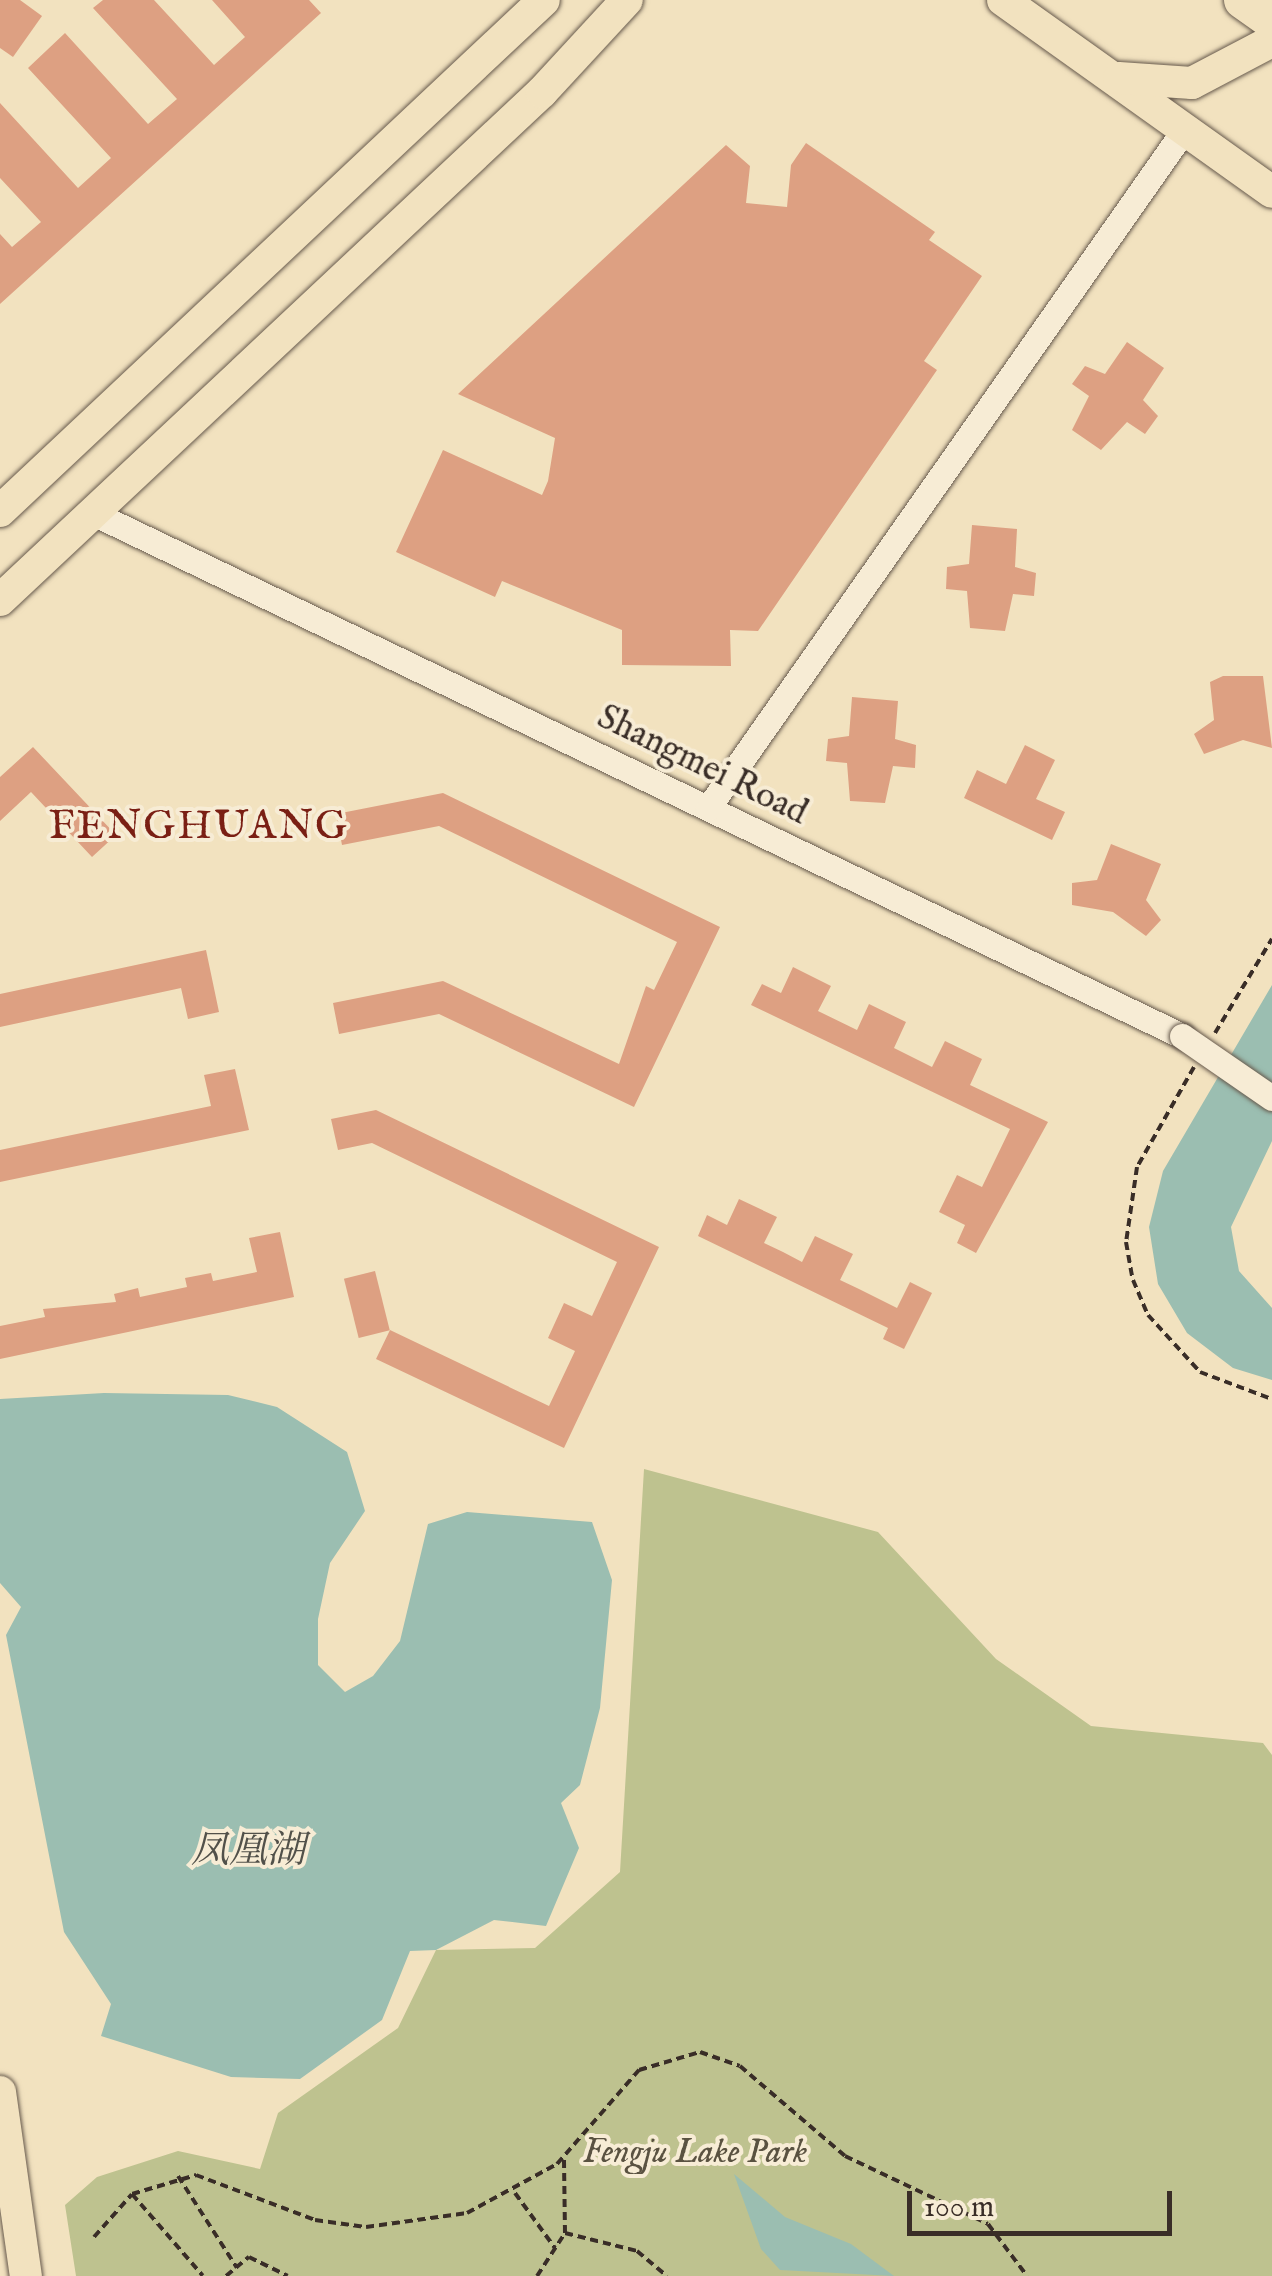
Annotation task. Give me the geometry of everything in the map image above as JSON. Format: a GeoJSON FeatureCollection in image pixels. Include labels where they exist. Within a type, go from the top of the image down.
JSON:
{"type":"FeatureCollection","features":[{"type":"Feature","properties":{"kind":"highway"},"geometry":{"type":"LineString","coordinates":[[1244,0],[1272,20]]}},
{"type":"Feature","properties":{"kind":"main road"},"geometry":{"type":"LineString","coordinates":[[0,511],[544,0]]}},
{"type":"Feature","properties":{"kind":"main road"},"geometry":{"type":"LineString","coordinates":[[0,600],[528,105],[627,0]]}},
{"type":"Feature","properties":{"kind":"main road"},"geometry":{"type":"LineString","coordinates":[[1004,0],[1272,192]]}},
{"type":"Feature","properties":{"kind":"main road"},"geometry":{"type":"LineString","coordinates":[[1110,76],[1192,83],[1272,41]]}},
{"type":"Feature","properties":{"kind":"main road"},"geometry":{"type":"LineString","coordinates":[[0,2092],[26,2276]]}},
{"type":"Feature","properties":{"kind":"street"},"geometry":{"type":"LineString","coordinates":[[708,808],[1184,130]]}},
{"type":"Feature","properties":{"kind":"street","name":"Shangmei Road"},"geometry":{"type":"LineString","coordinates":[[93,513],[1182,1036],[1272,1098]]}},
{"type":"Feature","properties":{"kind":"path"},"geometry":{"type":"LineString","coordinates":[[1213,1036],[1272,939]]}},
{"type":"Feature","properties":{"kind":"path"},"geometry":{"type":"LineString","coordinates":[[1203,1052],[1137,1167],[1126,1242],[1133,1280],[1148,1315],[1200,1372],[1272,1399]]}},
{"type":"Feature","properties":{"kind":"path"},"geometry":{"type":"LineString","coordinates":[[94,2237],[132,2194],[178,2176],[215,2176],[315,2220],[366,2226],[451,2217],[515,2192],[564,2157],[638,2070],[678,2053],[721,2056],[845,2156],[988,2224],[1027,2276]]}},
{"type":"Feature","properties":{"kind":"path"},"geometry":{"type":"LineString","coordinates":[[537,2276],[565,2233],[564,2157]]}},
{"type":"Feature","properties":{"kind":"path"},"geometry":{"type":"LineString","coordinates":[[178,2176],[236,2268]]}},
{"type":"Feature","properties":{"kind":"path"},"geometry":{"type":"LineString","coordinates":[[515,2192],[555,2248]]}},
{"type":"Feature","properties":{"kind":"path"},"geometry":{"type":"LineString","coordinates":[[132,2194],[203,2276]]}},
{"type":"Feature","properties":{"kind":"path"},"geometry":{"type":"LineString","coordinates":[[565,2233],[637,2251],[668,2276]]}},
{"type":"Feature","properties":{"kind":"path"},"geometry":{"type":"LineString","coordinates":[[226,2276],[250,2257],[288,2276]]}},
{"type":"Feature","properties":{"kind":"green space","name":"Fengju Lake Park"},"geometry":{"type":"Polygon","coordinates":[[[644,1469],[878,1532],[996,1659],[1091,1726],[1263,1743],[1272,1755],[1272,2276],[76,2276],[65,2205],[97,2177],[178,2151],[260,2169],[278,2113],[398,2028],[436,1950],[535,1948],[620,1872],[644,1469]]]}},
{"type":"Feature","properties":{"kind":"water"},"geometry":{"type":"Polygon","coordinates":[[[1272,985],[1272,1141],[1231,1227],[1239,1271],[1272,1308],[1272,1380],[1233,1368],[1187,1333],[1158,1284],[1149,1227],[1163,1171],[1272,985]]]}},
{"type":"Feature","properties":{"kind":"water","name":"凤凰湖"},"geometry":{"type":"Polygon","coordinates":[[[104,1393],[228,1395],[277,1407],[347,1452],[365,1511],[330,1563],[318,1619],[318,1665],[345,1692],[373,1676],[400,1641],[428,1524],[467,1512],[592,1522],[612,1580],[600,1708],[580,1785],[561,1803],[579,1848],[546,1926],[494,1920],[436,1950],[410,1951],[382,2020],[300,2079],[231,2077],[101,2036],[111,2004],[64,1932],[6,1635],[21,1607],[0,1583],[0,1399],[104,1393]]]}},
{"type":"Feature","properties":{"kind":"water"},"geometry":{"type":"Polygon","coordinates":[[[734,2174],[785,2217],[851,2244],[894,2276],[780,2270],[761,2249],[734,2174]]]}},
{"type":"Feature","properties":{"kind":"building"},"geometry":{"type":"Polygon","coordinates":[[[0,0],[20,0],[42,16],[13,57],[0,48],[0,0]]]}},
{"type":"Feature","properties":{"kind":"building"},"geometry":{"type":"Polygon","coordinates":[[[103,0],[154,0],[214,65],[245,37],[212,0],[309,0],[321,13],[0,304],[0,234],[12,247],[41,222],[0,178],[0,103],[78,188],[111,158],[28,68],[65,33],[148,124],[177,99],[93,8],[103,0]]]}},
{"type":"Feature","properties":{"kind":"building"},"geometry":{"type":"Polygon","coordinates":[[[806,143],[935,232],[929,240],[982,276],[924,361],[937,370],[758,631],[730,630],[731,666],[622,665],[622,630],[502,581],[495,597],[396,552],[443,450],[542,495],[548,481],[555,438],[458,394],[726,145],[750,166],[746,203],[787,207],[791,165],[806,143]]]}},
{"type":"Feature","properties":{"kind":"building"},"geometry":{"type":"Polygon","coordinates":[[[1127,342],[1164,368],[1143,400],[1158,416],[1145,434],[1127,422],[1101,450],[1072,430],[1089,396],[1072,384],[1085,366],[1105,374],[1127,342]]]}},
{"type":"Feature","properties":{"kind":"building"},"geometry":{"type":"Polygon","coordinates":[[[972,525],[1017,529],[1015,567],[1036,573],[1034,596],[1013,594],[1005,631],[970,628],[967,591],[946,589],[947,567],[969,564],[972,525]]]}},
{"type":"Feature","properties":{"kind":"building"},"geometry":{"type":"Polygon","coordinates":[[[1223,676],[1263,676],[1272,748],[1243,740],[1204,754],[1194,734],[1214,720],[1210,682],[1223,676]]]}},
{"type":"Feature","properties":{"kind":"building"},"geometry":{"type":"Polygon","coordinates":[[[852,697],[898,701],[895,739],[916,745],[915,768],[893,766],[885,803],[850,801],[847,763],[826,761],[828,739],[849,736],[852,697]]]}},
{"type":"Feature","properties":{"kind":"building"},"geometry":{"type":"Polygon","coordinates":[[[1025,745],[1055,760],[1036,799],[1065,812],[1052,840],[964,798],[977,770],[1006,784],[1025,745]]]}},
{"type":"Feature","properties":{"kind":"building"},"geometry":{"type":"Polygon","coordinates":[[[33,747],[116,835],[92,857],[31,792],[0,821],[0,777],[33,747]]]}},
{"type":"Feature","properties":{"kind":"building"},"geometry":{"type":"Polygon","coordinates":[[[443,793],[720,927],[634,1107],[439,1014],[339,1034],[333,1003],[443,981],[619,1064],[646,986],[654,990],[677,942],[439,826],[342,845],[336,814],[443,793]]]}},
{"type":"Feature","properties":{"kind":"building"},"geometry":{"type":"Polygon","coordinates":[[[1111,844],[1161,864],[1146,900],[1161,920],[1146,936],[1113,912],[1072,905],[1072,883],[1097,880],[1111,844]]]}},
{"type":"Feature","properties":{"kind":"building"},"geometry":{"type":"Polygon","coordinates":[[[206,950],[219,1012],[188,1019],[181,988],[0,1027],[0,994],[206,950]]]}},
{"type":"Feature","properties":{"kind":"building"},"geometry":{"type":"Polygon","coordinates":[[[793,967],[831,986],[818,1011],[857,1030],[869,1004],[906,1022],[894,1048],[932,1067],[945,1041],[982,1059],[970,1085],[1048,1122],[976,1253],[957,1243],[965,1225],[939,1212],[957,1175],[982,1187],[1010,1129],[751,1005],[762,984],[781,993],[793,967]]]}},
{"type":"Feature","properties":{"kind":"building"},"geometry":{"type":"Polygon","coordinates":[[[235,1069],[249,1130],[0,1182],[0,1150],[211,1106],[204,1075],[235,1069]]]}},
{"type":"Feature","properties":{"kind":"building"},"geometry":{"type":"Polygon","coordinates":[[[376,1110],[659,1247],[564,1448],[376,1359],[390,1330],[549,1406],[575,1351],[548,1338],[564,1303],[592,1316],[617,1262],[372,1143],[338,1150],[331,1119],[376,1110]]]}},
{"type":"Feature","properties":{"kind":"building"},"geometry":{"type":"Polygon","coordinates":[[[739,1199],[777,1217],[764,1243],[802,1262],[815,1236],[853,1254],[840,1280],[897,1308],[910,1282],[932,1293],[904,1349],[883,1339],[888,1328],[698,1236],[707,1215],[727,1225],[739,1199]]]}},
{"type":"Feature","properties":{"kind":"building"},"geometry":{"type":"Polygon","coordinates":[[[280,1232],[294,1297],[0,1359],[0,1326],[45,1317],[43,1309],[116,1302],[114,1294],[138,1288],[140,1297],[187,1287],[185,1278],[211,1273],[213,1281],[257,1272],[249,1238],[280,1232]]]}},
{"type":"Feature","properties":{"kind":"building"},"geometry":{"type":"Polygon","coordinates":[[[375,1271],[390,1330],[359,1338],[344,1279],[375,1271]]]}},
{"type":"Feature","properties":{"kind":"district","name":"FENGHUANG"},"geometry":{"type":"Point","coordinates":[199,828]}}]}
